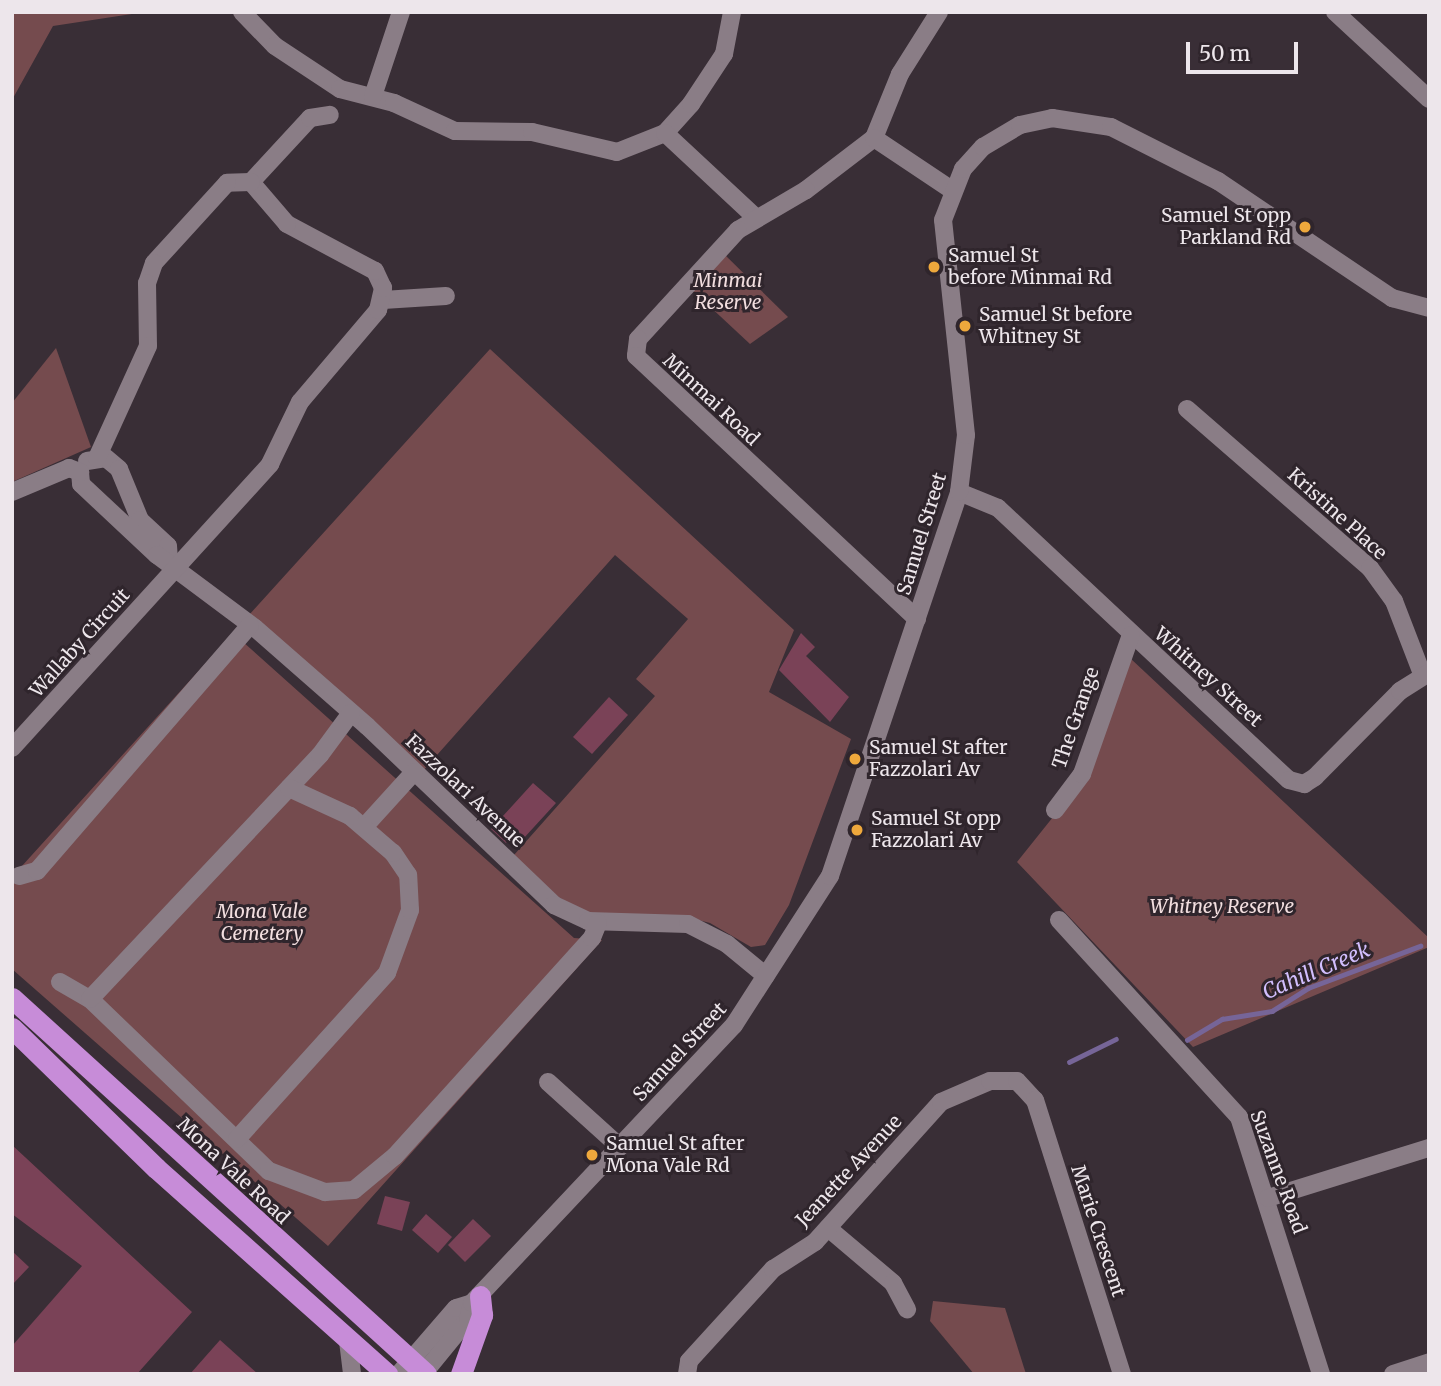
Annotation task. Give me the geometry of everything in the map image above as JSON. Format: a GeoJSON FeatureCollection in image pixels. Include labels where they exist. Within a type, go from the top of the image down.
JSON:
{"type":"FeatureCollection","features":[{"type":"Feature","properties":{"kind":"highway","name":"Mona Vale Road"},"geometry":{"type":"LineString","coordinates":[[12,998],[416,1371]]}},
{"type":"Feature","properties":{"kind":"highway"},"geometry":{"type":"LineString","coordinates":[[12,1028],[348,1341],[387,1374]]}},
{"type":"Feature","properties":{"kind":"highway"},"geometry":{"type":"LineString","coordinates":[[461,1374],[482,1315],[476,1299]]}},
{"type":"Feature","properties":{"kind":"street"},"geometry":{"type":"LineString","coordinates":[[242,12],[321,79],[373,96],[455,131],[486,136],[532,132],[617,152],[665,133],[713,74],[732,12]]}},
{"type":"Feature","properties":{"kind":"street"},"geometry":{"type":"LineString","coordinates":[[373,96],[401,12]]}},
{"type":"Feature","properties":{"kind":"street"},"geometry":{"type":"LineString","coordinates":[[939,12],[900,74],[874,138],[952,190]]}},
{"type":"Feature","properties":{"kind":"street"},"geometry":{"type":"LineString","coordinates":[[1335,12],[1429,99]]}},
{"type":"Feature","properties":{"kind":"street"},"geometry":{"type":"LineString","coordinates":[[14,488],[69,468],[80,472],[97,458],[148,346],[147,282],[154,263],[227,183],[251,182],[310,118],[330,115]]}},
{"type":"Feature","properties":{"kind":"street","name":"Samuel Street"},"geometry":{"type":"LineString","coordinates":[[416,1371],[468,1319],[476,1299],[734,1026],[830,876],[959,492],[966,435],[943,230],[952,190],[983,147],[1020,125],[1052,118],[1104,124],[1218,181],[1392,298],[1429,308]]}},
{"type":"Feature","properties":{"kind":"street"},"geometry":{"type":"LineString","coordinates":[[665,133],[754,216]]}},
{"type":"Feature","properties":{"kind":"street","name":"Minmai Road"},"geometry":{"type":"LineString","coordinates":[[874,138],[806,190],[754,216],[638,339],[636,356],[917,619]]}},
{"type":"Feature","properties":{"kind":"street"},"geometry":{"type":"LineString","coordinates":[[251,182],[288,224],[375,271],[383,300],[446,296]]}},
{"type":"Feature","properties":{"kind":"street","name":"Wallaby Circuit"},"geometry":{"type":"LineString","coordinates":[[12,748],[174,563],[270,464],[300,402],[383,300]]}},
{"type":"Feature","properties":{"kind":"street","name":"Kristine Place"},"geometry":{"type":"LineString","coordinates":[[1187,410],[1370,568],[1394,601],[1426,675]]}},
{"type":"Feature","properties":{"kind":"street","name":"Fazzolari Avenue"},"geometry":{"type":"LineString","coordinates":[[97,458],[119,469],[140,520],[168,546],[174,563]]}},
{"type":"Feature","properties":{"kind":"street","name":"Fazzolari Avenue"},"geometry":{"type":"LineString","coordinates":[[80,472],[81,484],[157,555],[174,563],[351,713],[554,905],[598,923],[688,924],[727,944],[766,976]]}},
{"type":"Feature","properties":{"kind":"street","name":"Whitney Street"},"geometry":{"type":"LineString","coordinates":[[959,492],[998,508],[1130,635],[1289,780],[1304,784],[1426,675]]}},
{"type":"Feature","properties":{"kind":"street"},"geometry":{"type":"LineString","coordinates":[[19,876],[37,871],[250,625]]}},
{"type":"Feature","properties":{"kind":"street","name":"The Grange"},"geometry":{"type":"LineString","coordinates":[[1055,810],[1082,774],[1130,635]]}},
{"type":"Feature","properties":{"kind":"street"},"geometry":{"type":"LineString","coordinates":[[90,999],[289,788],[351,713]]}},
{"type":"Feature","properties":{"kind":"street"},"geometry":{"type":"LineString","coordinates":[[365,826],[414,772]]}},
{"type":"Feature","properties":{"kind":"street"},"geometry":{"type":"LineString","coordinates":[[237,1139],[374,990],[397,954],[410,910],[408,875],[365,826],[289,788]]}},
{"type":"Feature","properties":{"kind":"street","name":"Suzanne Road"},"geometry":{"type":"LineString","coordinates":[[1059,920],[1214,1083],[1238,1117],[1268,1198],[1321,1374]]}},
{"type":"Feature","properties":{"kind":"street"},"geometry":{"type":"LineString","coordinates":[[60,982],[90,999],[237,1139],[289,1182],[325,1192],[354,1190],[404,1146],[592,938],[598,923]]}},
{"type":"Feature","properties":{"kind":"street","name":"Jeanette Avenue"},"geometry":{"type":"LineString","coordinates":[[687,1374],[689,1361],[774,1269],[828,1228],[941,1102],[990,1081],[1017,1081],[1035,1100]]}},
{"type":"Feature","properties":{"kind":"street"},"geometry":{"type":"LineString","coordinates":[[548,1082],[620,1147]]}},
{"type":"Feature","properties":{"kind":"street","name":"Marie Crescent"},"geometry":{"type":"LineString","coordinates":[[1035,1100],[1122,1374]]}},
{"type":"Feature","properties":{"kind":"street"},"geometry":{"type":"LineString","coordinates":[[1268,1198],[1429,1148]]}},
{"type":"Feature","properties":{"kind":"street"},"geometry":{"type":"LineString","coordinates":[[828,1228],[893,1283],[907,1309]]}},
{"type":"Feature","properties":{"kind":"street"},"geometry":{"type":"LineString","coordinates":[[348,1341],[352,1374]]}},
{"type":"Feature","properties":{"kind":"street"},"geometry":{"type":"LineString","coordinates":[[1393,1374],[1429,1362]]}},
{"type":"Feature","properties":{"kind":"green space"},"geometry":{"type":"Polygon","coordinates":[[[12,12],[145,12],[53,26],[12,100],[12,12]]]}},
{"type":"Feature","properties":{"kind":"green space","name":"Minmai Reserve"},"geometry":{"type":"Polygon","coordinates":[[[723,253],[788,317],[750,344],[691,289],[723,253]]]}},
{"type":"Feature","properties":{"kind":"green space"},"geometry":{"type":"Polygon","coordinates":[[[56,348],[91,447],[12,482],[12,403],[56,348]]]}},
{"type":"Feature","properties":{"kind":"green space"},"geometry":{"type":"Polygon","coordinates":[[[490,349],[794,630],[769,692],[851,739],[789,905],[765,945],[751,947],[710,923],[679,915],[591,915],[558,897],[514,855],[655,696],[636,679],[688,619],[615,555],[421,773],[249,615],[490,349]]]}},
{"type":"Feature","properties":{"kind":"green space","name":"Mona Vale Cemetery"},"geometry":{"type":"Polygon","coordinates":[[[233,633],[574,938],[602,940],[328,1246],[12,969],[12,877],[233,633]]]}},
{"type":"Feature","properties":{"kind":"green space","name":"Whitney Reserve"},"geometry":{"type":"Polygon","coordinates":[[[1130,658],[1429,938],[1429,947],[1193,1047],[1017,862],[1093,767],[1130,658]]]}},
{"type":"Feature","properties":{"kind":"green space"},"geometry":{"type":"Polygon","coordinates":[[[933,1301],[1005,1308],[1026,1374],[974,1374],[930,1321],[933,1301]]]}},
{"type":"Feature","properties":{"kind":"building"},"geometry":{"type":"Polygon","coordinates":[[[801,633],[815,647],[806,656],[849,697],[830,722],[779,670],[801,633]]]}},
{"type":"Feature","properties":{"kind":"building"},"geometry":{"type":"Polygon","coordinates":[[[609,697],[628,715],[592,754],[573,737],[609,697]]]}},
{"type":"Feature","properties":{"kind":"building"},"geometry":{"type":"Polygon","coordinates":[[[533,783],[556,803],[523,839],[516,832],[506,843],[491,829],[533,783]]]}},
{"type":"Feature","properties":{"kind":"building"},"geometry":{"type":"Polygon","coordinates":[[[12,1145],[192,1312],[137,1374],[12,1374],[12,1346],[82,1266],[12,1214],[12,1145]]]}},
{"type":"Feature","properties":{"kind":"building"},"geometry":{"type":"Polygon","coordinates":[[[385,1196],[410,1202],[402,1231],[377,1224],[385,1196]]]}},
{"type":"Feature","properties":{"kind":"building"},"geometry":{"type":"Polygon","coordinates":[[[426,1214],[452,1237],[438,1253],[412,1230],[426,1214]]]}},
{"type":"Feature","properties":{"kind":"building"},"geometry":{"type":"Polygon","coordinates":[[[473,1219],[491,1236],[465,1262],[448,1245],[473,1219]]]}},
{"type":"Feature","properties":{"kind":"building"},"geometry":{"type":"Polygon","coordinates":[[[12,1251],[29,1267],[12,1285],[12,1251]]]}},
{"type":"Feature","properties":{"kind":"building"},"geometry":{"type":"Polygon","coordinates":[[[220,1340],[258,1374],[190,1374],[220,1340]]]}},
{"type":"Feature","properties":{"kind":"waterway","name":"Cahill Creek"},"geometry":{"type":"LineString","coordinates":[[1187,1040],[1222,1019],[1272,1011],[1308,988],[1420,946]]}},
{"type":"Feature","properties":{"kind":"waterway","name":"Cahill Creek"},"geometry":{"type":"LineString","coordinates":[[1069,1062],[1116,1039]]}},
{"type":"Feature","properties":{"kind":"place","name":"Samuel St opp Parkland Rd"},"geometry":{"type":"Point","coordinates":[1305,227]}},
{"type":"Feature","properties":{"kind":"place","name":"Samuel St before Minmai Rd"},"geometry":{"type":"Point","coordinates":[934,267]}},
{"type":"Feature","properties":{"kind":"place","name":"Samuel St before Whitney St"},"geometry":{"type":"Point","coordinates":[965,326]}},
{"type":"Feature","properties":{"kind":"place","name":"Samuel St after Fazzolari Av"},"geometry":{"type":"Point","coordinates":[855,759]}},
{"type":"Feature","properties":{"kind":"place","name":"Samuel St opp Fazzolari Av"},"geometry":{"type":"Point","coordinates":[857,830]}},
{"type":"Feature","properties":{"kind":"place","name":"Samuel St after Mona Vale Rd"},"geometry":{"type":"Point","coordinates":[592,1155]}}]}
